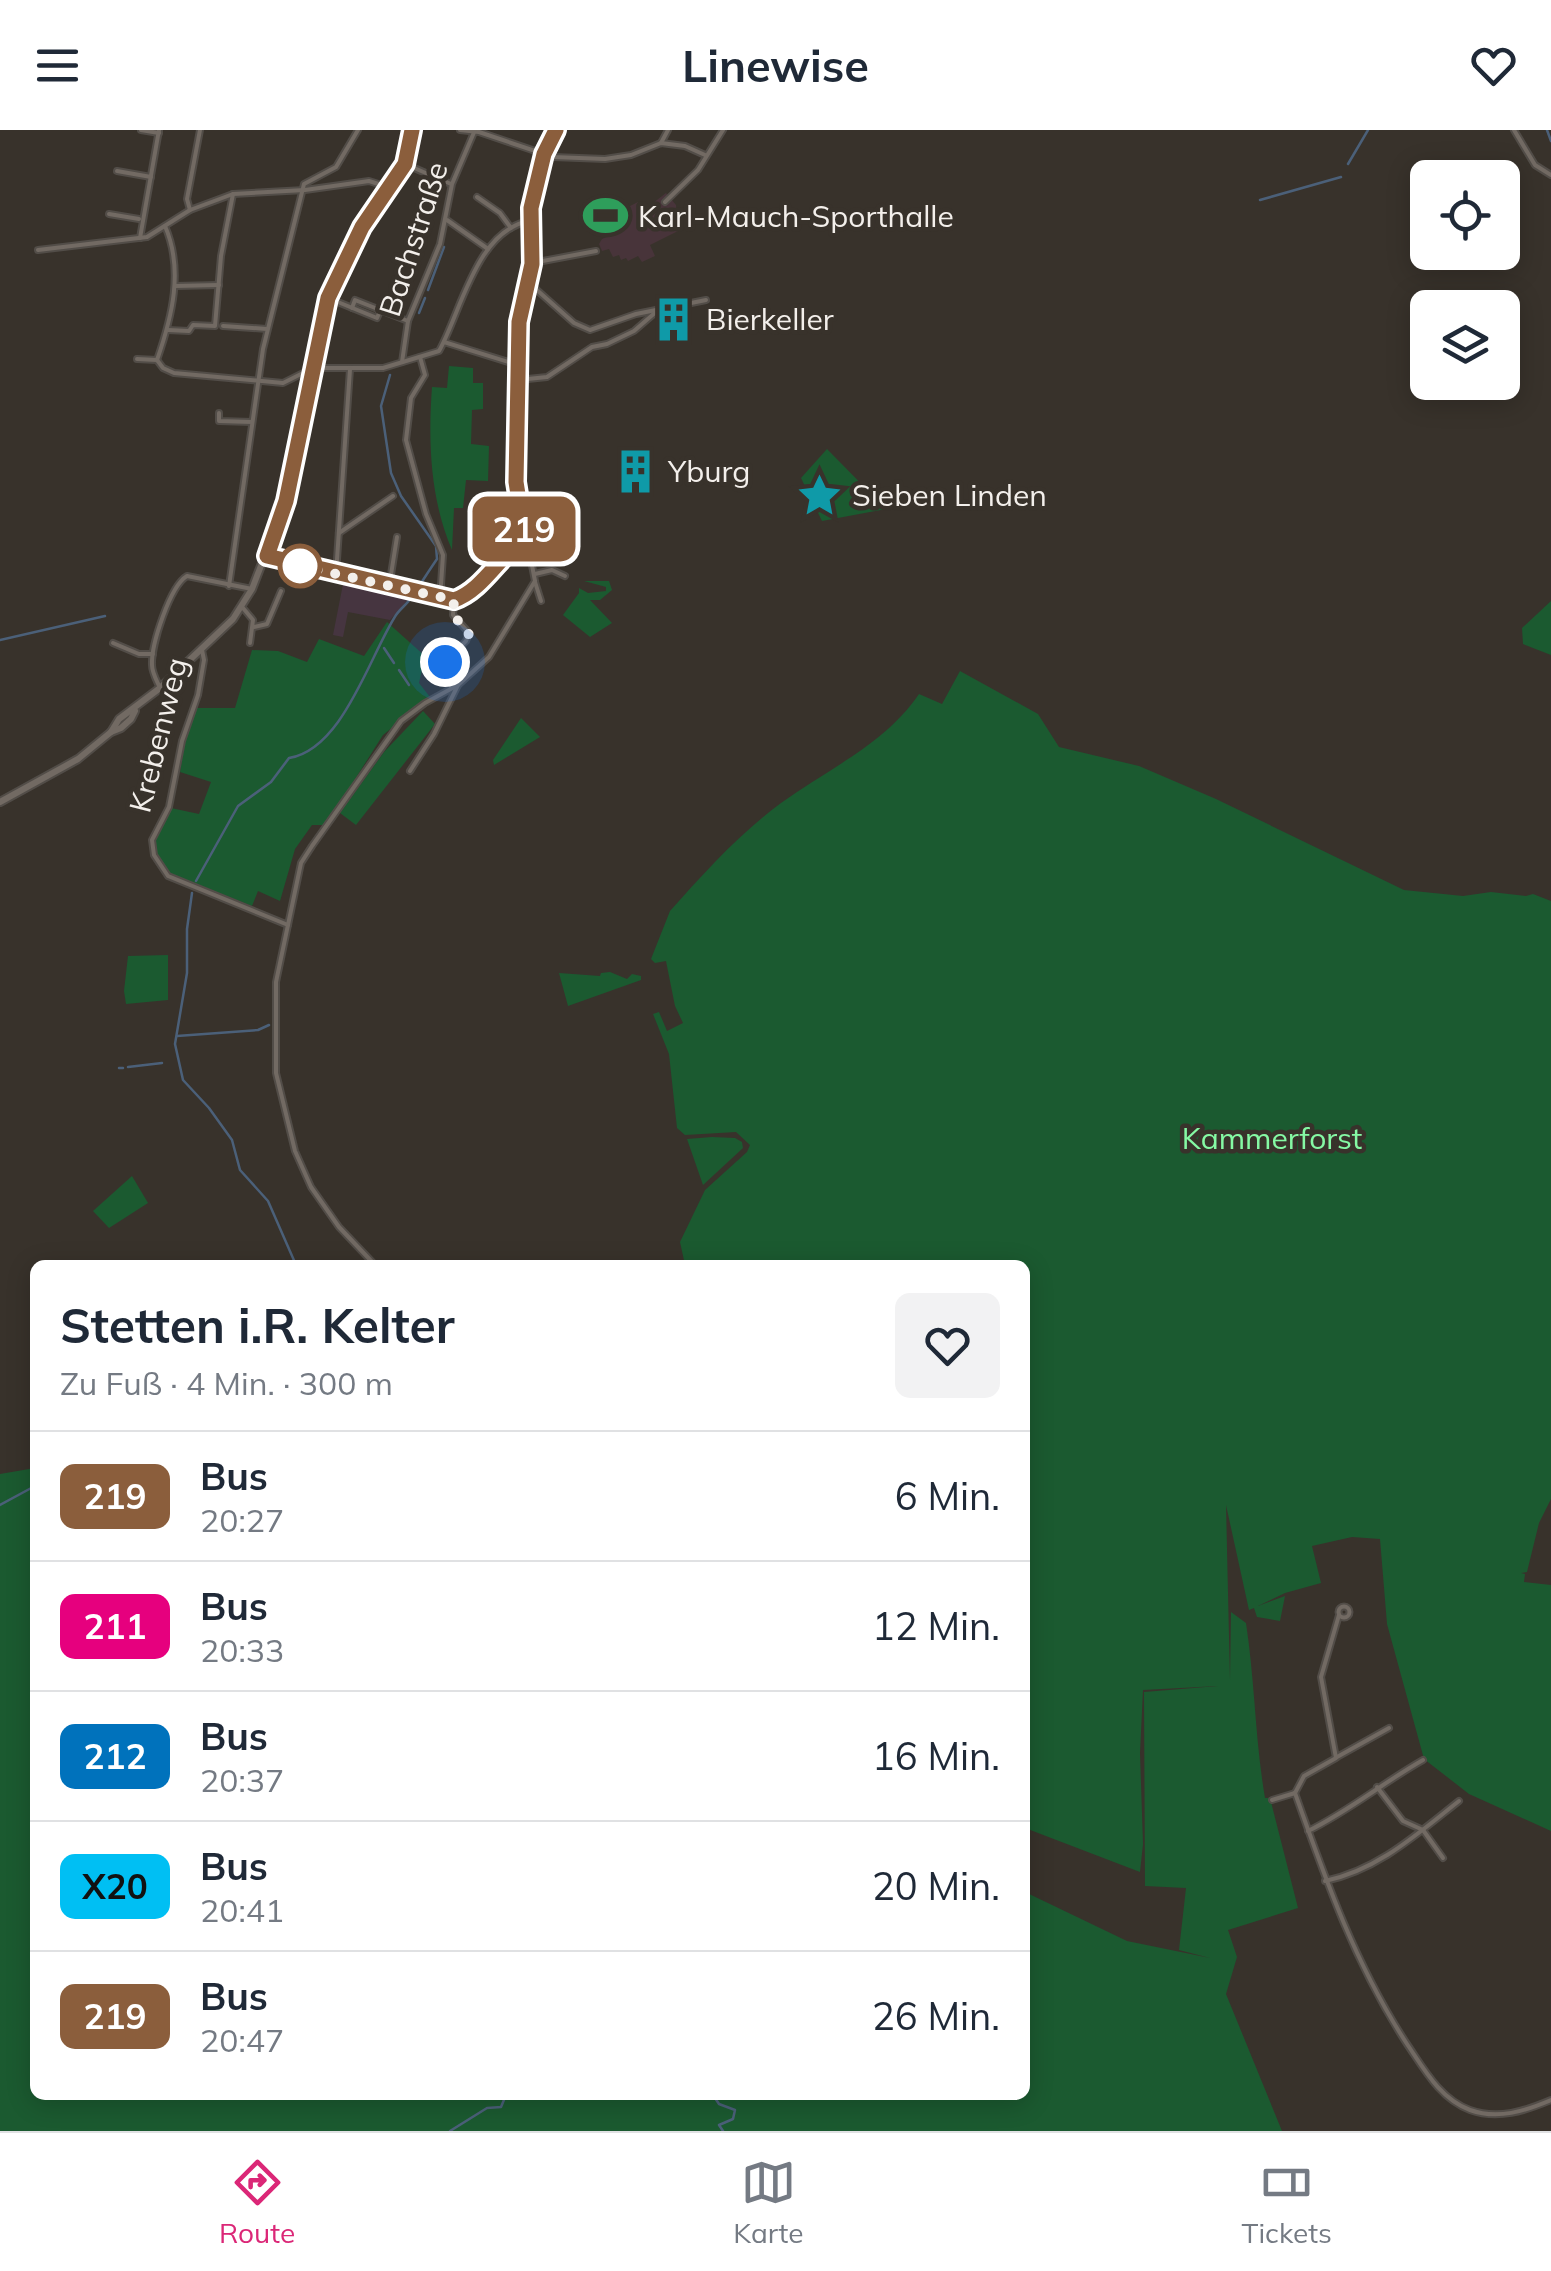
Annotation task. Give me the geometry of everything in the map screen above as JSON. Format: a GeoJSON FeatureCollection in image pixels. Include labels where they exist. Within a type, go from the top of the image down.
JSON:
{"type":"FeatureCollection","features":[{"type":"Feature","properties":{"kind":"main road"},"geometry":{"type":"LineString","coordinates":[[0,802],[70,764],[132,720],[135,710],[243,608],[286,501],[328,298],[362,227],[405,164],[412,130]]}},
{"type":"Feature","properties":{"kind":"street"},"geometry":{"type":"LineString","coordinates":[[140,238],[159,132],[141,130]]}},
{"type":"Feature","properties":{"kind":"street"},"geometry":{"type":"LineString","coordinates":[[190,210],[186,198],[200,130]]}},
{"type":"Feature","properties":{"kind":"street"},"geometry":{"type":"LineString","coordinates":[[229,586],[267,329],[284,258],[308,180],[336,167],[358,130]]}},
{"type":"Feature","properties":{"kind":"street"},"geometry":{"type":"LineString","coordinates":[[460,130],[475,131],[544,154],[605,159],[631,155],[661,143],[684,146],[704,156]]}},
{"type":"Feature","properties":{"kind":"street"},"geometry":{"type":"LineString","coordinates":[[541,601],[516,482],[519,322],[530,283],[530,220],[544,154],[556,130]]}},
{"type":"Feature","properties":{"kind":"street"},"geometry":{"type":"LineString","coordinates":[[661,143],[668,130]]}},
{"type":"Feature","properties":{"kind":"street"},"geometry":{"type":"LineString","coordinates":[[665,202],[698,170],[723,130]]}},
{"type":"Feature","properties":{"kind":"street"},"geometry":{"type":"LineString","coordinates":[[719,137],[730,130]]}},
{"type":"Feature","properties":{"kind":"street"},"geometry":{"type":"LineString","coordinates":[[1514,130],[1535,165],[1551,175]]}},
{"type":"Feature","properties":{"kind":"street","name":"Bachstraße"},"geometry":{"type":"LineString","coordinates":[[402,362],[408,321],[426,283],[447,220],[452,184],[475,131]]}},
{"type":"Feature","properties":{"kind":"street"},"geometry":{"type":"LineString","coordinates":[[405,164],[452,184]]}},
{"type":"Feature","properties":{"kind":"street"},"geometry":{"type":"LineString","coordinates":[[117,170],[151,177]]}},
{"type":"Feature","properties":{"kind":"street"},"geometry":{"type":"LineString","coordinates":[[38,250],[140,238],[190,210],[233,194],[369,181],[388,187]]}},
{"type":"Feature","properties":{"kind":"street"},"geometry":{"type":"LineString","coordinates":[[168,330],[215,326],[233,194]]}},
{"type":"Feature","properties":{"kind":"street"},"geometry":{"type":"LineString","coordinates":[[477,197],[500,213],[511,228]]}},
{"type":"Feature","properties":{"kind":"street"},"geometry":{"type":"LineString","coordinates":[[110,214],[142,220]]}},
{"type":"Feature","properties":{"kind":"street"},"geometry":{"type":"LineString","coordinates":[[447,220],[489,249]]}},
{"type":"Feature","properties":{"kind":"street"},"geometry":{"type":"LineString","coordinates":[[157,360],[174,373],[283,383],[313,368],[382,368],[438,351],[468,282],[489,249],[511,228],[530,220]]}},
{"type":"Feature","properties":{"kind":"street"},"geometry":{"type":"LineString","coordinates":[[157,360],[168,330],[175,286],[176,258],[166,226]]}},
{"type":"Feature","properties":{"kind":"street"},"geometry":{"type":"LineString","coordinates":[[532,264],[596,252]]}},
{"type":"Feature","properties":{"kind":"street"},"geometry":{"type":"LineString","coordinates":[[530,283],[574,323],[590,330],[706,300]]}},
{"type":"Feature","properties":{"kind":"street"},"geometry":{"type":"LineString","coordinates":[[175,286],[219,285]]}},
{"type":"Feature","properties":{"kind":"street"},"geometry":{"type":"LineString","coordinates":[[328,298],[352,308],[355,300],[408,321]]}},
{"type":"Feature","properties":{"kind":"street"},"geometry":{"type":"LineString","coordinates":[[518,380],[547,377],[592,347],[634,331],[661,309]]}},
{"type":"Feature","properties":{"kind":"street"},"geometry":{"type":"LineString","coordinates":[[223,326],[267,329]]}},
{"type":"Feature","properties":{"kind":"street"},"geometry":{"type":"LineString","coordinates":[[444,342],[518,366]]}},
{"type":"Feature","properties":{"kind":"street"},"geometry":{"type":"LineString","coordinates":[[420,357],[424,375],[411,398],[406,440],[426,514],[443,556],[440,599]]}},
{"type":"Feature","properties":{"kind":"street"},"geometry":{"type":"LineString","coordinates":[[137,359],[157,360]]}},
{"type":"Feature","properties":{"kind":"street"},"geometry":{"type":"LineString","coordinates":[[336,574],[350,369]]}},
{"type":"Feature","properties":{"kind":"street"},"geometry":{"type":"LineString","coordinates":[[219,413],[219,421],[252,422]]}},
{"type":"Feature","properties":{"kind":"street"},"geometry":{"type":"LineString","coordinates":[[339,534],[394,496]]}},
{"type":"Feature","properties":{"kind":"street"},"geometry":{"type":"LineString","coordinates":[[389,587],[398,537]]}},
{"type":"Feature","properties":{"kind":"street"},"geometry":{"type":"LineString","coordinates":[[267,556],[454,600],[472,591],[498,560],[525,538]]}},
{"type":"Feature","properties":{"kind":"street"},"geometry":{"type":"LineString","coordinates":[[371,1260],[328,1212],[302,1169],[276,1073],[276,982],[302,863],[390,733],[414,711],[456,687],[489,657],[535,578],[552,570],[565,576]]}},
{"type":"Feature","properties":{"kind":"street"},"geometry":{"type":"LineString","coordinates":[[160,688],[151,669],[153,654],[172,592],[181,579],[187,576],[252,589]]}},
{"type":"Feature","properties":{"kind":"street"},"geometry":{"type":"LineString","coordinates":[[254,627],[267,624],[281,591]]}},
{"type":"Feature","properties":{"kind":"street"},"geometry":{"type":"LineString","coordinates":[[454,600],[453,615],[469,633],[445,662],[445,674],[456,687]]}},
{"type":"Feature","properties":{"kind":"street"},"geometry":{"type":"LineString","coordinates":[[243,608],[253,620],[250,642]]}},
{"type":"Feature","properties":{"kind":"street"},"geometry":{"type":"LineString","coordinates":[[114,644],[139,654],[153,654]]}},
{"type":"Feature","properties":{"kind":"street","name":"Krebenweg"},"geometry":{"type":"LineString","coordinates":[[202,650],[198,696],[182,741],[169,808],[152,840],[154,854],[168,876],[288,925]]}},
{"type":"Feature","properties":{"kind":"street"},"geometry":{"type":"LineString","coordinates":[[410,770],[434,734],[456,687]]}},
{"type":"Feature","properties":{"kind":"street"},"geometry":{"type":"LineString","coordinates":[[1336,1758],[1321,1677],[1340,1615]]}},
{"type":"Feature","properties":{"kind":"street"},"geometry":{"type":"LineString","coordinates":[[1272,1800],[1295,1793],[1304,1776],[1389,1728]]}},
{"type":"Feature","properties":{"kind":"street"},"geometry":{"type":"LineString","coordinates":[[1308,1830],[1423,1760]]}},
{"type":"Feature","properties":{"kind":"street"},"geometry":{"type":"LineString","coordinates":[[1377,1787],[1403,1822],[1423,1830],[1443,1858]]}},
{"type":"Feature","properties":{"kind":"street"},"geometry":{"type":"LineString","coordinates":[[1295,1793],[1325,1881],[1360,1963],[1410,2048],[1446,2095],[1471,2110],[1517,2115],[1551,2100]]}},
{"type":"Feature","properties":{"kind":"street"},"geometry":{"type":"LineString","coordinates":[[1325,1881],[1353,1875],[1385,1858],[1458,1802]]}},
{"type":"Feature","properties":{"kind":"shaded area"},"geometry":{"type":"Polygon","coordinates":[[[666,193],[676,205],[678,231],[650,245],[655,256],[642,262],[638,256],[628,261],[621,260],[619,255],[613,257],[609,249],[602,251],[602,239],[622,230],[624,224],[616,204],[628,207],[638,202],[644,210],[666,193]]]}},
{"type":"Feature","properties":{"kind":"shaded area"},"geometry":{"type":"Polygon","coordinates":[[[344,579],[410,597],[390,620],[348,612],[343,637],[333,635],[344,579]]]}},
{"type":"Feature","properties":{"kind":"green space"},"geometry":{"type":"Polygon","coordinates":[[[449,366],[473,368],[473,383],[483,383],[483,409],[472,410],[471,444],[489,446],[488,481],[466,480],[463,508],[454,508],[452,550],[435,491],[430,428],[432,387],[447,388],[449,366]]]}},
{"type":"Feature","properties":{"kind":"green space"},"geometry":{"type":"Polygon","coordinates":[[[827,449],[886,509],[822,521],[801,478],[827,449]]]}},
{"type":"Feature","properties":{"kind":"green space"},"geometry":{"type":"Polygon","coordinates":[[[584,581],[609,581],[612,590],[600,600],[590,600],[612,623],[590,637],[563,615],[579,588],[588,593],[606,591],[606,587],[584,581]]]}},
{"type":"Feature","properties":{"kind":"green space"},"geometry":{"type":"Polygon","coordinates":[[[1551,601],[1551,655],[1523,644],[1522,628],[1551,601]]]}},
{"type":"Feature","properties":{"kind":"green space"},"geometry":{"type":"Polygon","coordinates":[[[387,622],[425,656],[419,683],[430,697],[383,735],[326,825],[312,825],[295,849],[280,901],[258,891],[252,906],[169,873],[156,854],[155,841],[171,808],[199,814],[211,782],[180,772],[196,708],[235,708],[252,650],[278,651],[307,662],[319,639],[364,656],[387,622]]]}},
{"type":"Feature","properties":{"kind":"green space","name":"Kammerforst"},"geometry":{"type":"Polygon","coordinates":[[[960,671],[1038,714],[1059,747],[1139,766],[1404,890],[1463,896],[1491,892],[1533,894],[1551,901],[1551,1499],[1539,1523],[1527,1572],[1521,1573],[1525,1574],[1524,1582],[1551,1585],[1551,1831],[1469,1794],[1424,1759],[1387,1624],[1380,1539],[1352,1537],[1312,1546],[1321,1583],[1285,1593],[1258,1606],[1285,1596],[1280,1621],[1257,1617],[1254,1608],[1249,1610],[1226,1505],[1230,1680],[1231,1612],[1246,1623],[1265,1798],[1270,1798],[1298,1908],[1228,1930],[1237,1957],[1226,1994],[1282,2131],[0,2131],[0,1474],[30,1469],[30,2100],[1030,2100],[1030,1894],[1127,1941],[1210,1958],[1179,1950],[1186,1888],[1145,1886],[1144,1692],[1218,1686],[1143,1690],[1140,1872],[1030,1830],[1030,1260],[684,1260],[680,1242],[705,1190],[750,1145],[736,1132],[685,1135],[677,1128],[669,1054],[653,1014],[659,1012],[667,1031],[683,1023],[675,1006],[666,961],[655,963],[651,959],[670,911],[751,828],[873,741],[919,694],[942,704],[960,671]]]}},
{"type":"Feature","properties":{"kind":"green space"},"geometry":{"type":"Polygon","coordinates":[[[423,711],[435,724],[356,825],[340,813],[384,752],[423,711]]]}},
{"type":"Feature","properties":{"kind":"green space"},"geometry":{"type":"Polygon","coordinates":[[[521,718],[540,737],[494,765],[493,760],[521,718]]]}},
{"type":"Feature","properties":{"kind":"green space"},"geometry":{"type":"Polygon","coordinates":[[[168,955],[168,1000],[126,1004],[128,956],[168,955]]]}},
{"type":"Feature","properties":{"kind":"green space"},"geometry":{"type":"Polygon","coordinates":[[[610,972],[627,979],[632,974],[641,976],[641,980],[568,1006],[559,973],[600,976],[610,972]]]}},
{"type":"Feature","properties":{"kind":"green space"},"geometry":{"type":"Polygon","coordinates":[[[735,1138],[743,1148],[703,1185],[687,1139],[735,1138]]]}},
{"type":"Feature","properties":{"kind":"green space"},"geometry":{"type":"Polygon","coordinates":[[[132,1176],[148,1203],[109,1228],[93,1211],[132,1176]]]}},
{"type":"Feature","properties":{"kind":"waterway"},"geometry":{"type":"LineString","coordinates":[[1348,164],[1368,130]]}},
{"type":"Feature","properties":{"kind":"waterway"},"geometry":{"type":"LineString","coordinates":[[1547,130],[1551,141]]}},
{"type":"Feature","properties":{"kind":"waterway"},"geometry":{"type":"LineString","coordinates":[[1260,200],[1341,177]]}},
{"type":"Feature","properties":{"kind":"waterway"},"geometry":{"type":"LineString","coordinates":[[428,290],[444,247]]}},
{"type":"Feature","properties":{"kind":"waterway"},"geometry":{"type":"LineString","coordinates":[[419,313],[425,298]]}},
{"type":"Feature","properties":{"kind":"waterway"},"geometry":{"type":"LineString","coordinates":[[196,881],[238,806],[271,782],[289,758],[308,751],[325,738],[339,720],[396,615],[437,559],[436,546],[401,496],[391,473],[381,406],[390,375]]}},
{"type":"Feature","properties":{"kind":"waterway"},"geometry":{"type":"LineString","coordinates":[[0,640],[105,616]]}},
{"type":"Feature","properties":{"kind":"waterway"},"geometry":{"type":"LineString","coordinates":[[384,648],[394,663]]}},
{"type":"Feature","properties":{"kind":"waterway"},"geometry":{"type":"LineString","coordinates":[[399,670],[409,685]]}},
{"type":"Feature","properties":{"kind":"waterway"},"geometry":{"type":"LineString","coordinates":[[192,893],[187,973],[175,1044],[183,1080],[232,1140],[240,1170],[268,1201],[294,1260]]}},
{"type":"Feature","properties":{"kind":"waterway"},"geometry":{"type":"LineString","coordinates":[[177,1036],[258,1030],[269,1025]]}},
{"type":"Feature","properties":{"kind":"waterway"},"geometry":{"type":"LineString","coordinates":[[128,1067],[162,1063]]}},
{"type":"Feature","properties":{"kind":"waterway"},"geometry":{"type":"LineString","coordinates":[[0,1505],[30,1489]]}},
{"type":"Feature","properties":{"kind":"waterway"},"geometry":{"type":"LineString","coordinates":[[450,2131],[487,2108],[501,2107],[504,2100]]}},
{"type":"Feature","properties":{"kind":"waterway"},"geometry":{"type":"LineString","coordinates":[[716,2100],[735,2110],[733,2119],[719,2125],[723,2131]]}},
{"type":"Feature","properties":{"kind":"bus line","name":"219"},"geometry":{"type":"LineString","coordinates":[[412,130],[405,164],[362,227],[328,298],[286,501],[267,556],[454,600],[472,591],[498,560],[525,538],[516,482],[519,322],[532,264],[531,208],[544,154],[556,130]]}},
{"type":"Feature","properties":{"kind":"place","name":"Karl-Mauch-Sporthalle"},"geometry":{"type":"Point","coordinates":[605,216]}},
{"type":"Feature","properties":{"kind":"place","name":"Bierkeller"},"geometry":{"type":"Point","coordinates":[673,319]}},
{"type":"Feature","properties":{"kind":"place","name":"Yburg"},"geometry":{"type":"Point","coordinates":[635,471]}},
{"type":"Feature","properties":{"kind":"place","name":"Sieben Linden"},"geometry":{"type":"Point","coordinates":[819,495]}},
{"type":"Feature","properties":{"kind":"route"},"geometry":{"type":"LineString","coordinates":[[300,566],[454,600],[453,615],[469,633],[445,662]]}}]}
